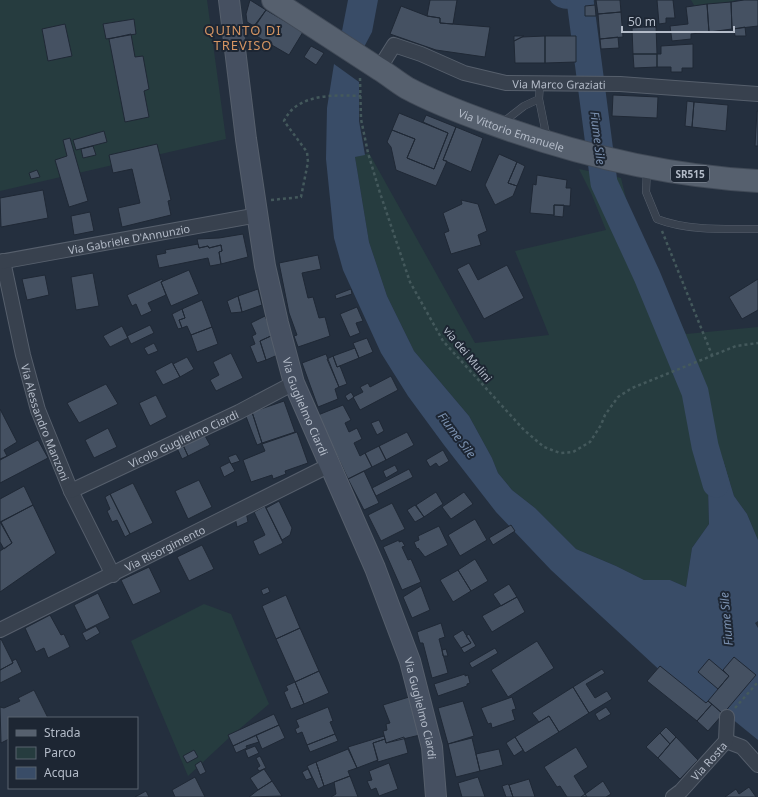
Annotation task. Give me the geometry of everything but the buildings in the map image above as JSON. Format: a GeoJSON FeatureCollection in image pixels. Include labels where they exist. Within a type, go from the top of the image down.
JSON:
{"type":"FeatureCollection","features":[{"type":"Feature","properties":{"kind":"main road","name":"Via Guglielmo Ciardi"},"geometry":{"type":"LineString","coordinates":[[229,0],[245,131],[265,266],[294,383],[375,568],[410,661],[432,747],[436,797]]}},
{"type":"Feature","properties":{"kind":"main road","name":"Via Vittorio Emanuele"},"geometry":{"type":"LineString","coordinates":[[280,4],[330,39],[406,87],[440,104],[498,126],[547,142],[623,162],[702,176],[758,181]]}},
{"type":"Feature","properties":{"kind":"street","name":"Via Marco Graziati"},"geometry":{"type":"LineString","coordinates":[[379,69],[394,45],[422,54],[464,72],[506,83],[607,84],[758,94]]}},
{"type":"Feature","properties":{"kind":"street","name":"Via Gabriele D'Annunzio"},"geometry":{"type":"LineString","coordinates":[[2,262],[257,208]]}},
{"type":"Feature","properties":{"kind":"street","name":"Via Alessandro Manzoni"},"geometry":{"type":"LineString","coordinates":[[2,262],[22,355],[38,410],[71,491],[113,575]]}},
{"type":"Feature","properties":{"kind":"street","name":"Vicolo Guglielmo Ciardi"},"geometry":{"type":"LineString","coordinates":[[71,491],[239,412],[294,383]]}},
{"type":"Feature","properties":{"kind":"street","name":"Via Risorgimento"},"geometry":{"type":"LineString","coordinates":[[0,630],[113,575],[330,465]]}},
{"type":"Feature","properties":{"kind":"street","name":"Via Rosta"},"geometry":{"type":"LineString","coordinates":[[674,797],[682,791],[726,741],[727,717]]}},
{"type":"Feature","properties":{"kind":"street"},"geometry":{"type":"LineString","coordinates":[[726,741],[742,747],[758,765]]}},
{"type":"Feature","properties":{"kind":"lane"},"geometry":{"type":"LineString","coordinates":[[540,84],[538,99],[547,142]]}},
{"type":"Feature","properties":{"kind":"lane"},"geometry":{"type":"LineString","coordinates":[[498,126],[524,106],[538,99]]}},
{"type":"Feature","properties":{"kind":"lane"},"geometry":{"type":"LineString","coordinates":[[647,166],[646,192],[657,219],[671,224],[718,229],[758,229]]}},
{"type":"Feature","properties":{"kind":"path","name":"via dei Mulini"},"geometry":{"type":"LineString","coordinates":[[359,56],[361,119],[368,153],[410,282],[443,341],[524,430],[544,447],[560,453],[573,452],[590,442],[601,425],[605,415],[618,398],[632,388],[712,355]]}},
{"type":"Feature","properties":{"kind":"path"},"geometry":{"type":"LineString","coordinates":[[257,208],[301,197],[308,162],[306,152],[284,121],[288,114],[295,107],[322,96],[360,96]]}},
{"type":"Feature","properties":{"kind":"path"},"geometry":{"type":"LineString","coordinates":[[657,219],[671,257],[712,355],[736,346],[758,343]]}},
{"type":"Feature","properties":{"kind":"path"},"geometry":{"type":"LineString","coordinates":[[727,717],[758,682]]}},
{"type":"Feature","properties":{"kind":"green space"},"geometry":{"type":"Polygon","coordinates":[[[0,0],[207,0],[226,139],[0,191],[0,0]]]}},
{"type":"Feature","properties":{"kind":"green space"},"geometry":{"type":"Polygon","coordinates":[[[691,0],[737,0],[697,10],[691,0]]]}},
{"type":"Feature","properties":{"kind":"green space"},"geometry":{"type":"Polygon","coordinates":[[[369,153],[475,343],[549,335],[515,251],[606,230],[591,193],[579,169],[621,178],[630,215],[686,334],[758,327],[758,540],[747,514],[734,496],[723,460],[702,450],[708,488],[709,524],[692,548],[686,587],[670,580],[644,580],[576,549],[535,508],[512,490],[498,473],[492,458],[469,416],[414,351],[387,296],[369,242],[355,157],[369,153]]]}},
{"type":"Feature","properties":{"kind":"green space"},"geometry":{"type":"Polygon","coordinates":[[[204,604],[231,614],[269,704],[231,736],[188,776],[131,641],[204,604]]]}},
{"type":"Feature","properties":{"kind":"water"},"geometry":{"type":"Polygon","coordinates":[[[348,0],[378,0],[372,32],[364,47],[342,31],[348,0]]]}},
{"type":"Feature","properties":{"kind":"water"},"geometry":{"type":"Polygon","coordinates":[[[550,0],[594,0],[588,7],[567,9],[557,7],[550,0]]]}},
{"type":"Feature","properties":{"kind":"water"},"geometry":{"type":"Polygon","coordinates":[[[334,64],[359,82],[359,121],[365,155],[355,157],[369,242],[387,296],[414,351],[469,416],[492,458],[498,473],[512,490],[535,508],[576,549],[644,580],[670,580],[686,587],[692,548],[709,524],[708,488],[702,450],[711,446],[723,460],[734,496],[747,514],[758,540],[758,621],[755,623],[758,628],[758,740],[715,705],[691,699],[551,570],[496,512],[408,396],[381,353],[343,270],[334,238],[326,159],[327,108],[334,64]]]}},
{"type":"Feature","properties":{"kind":"waterway","name":"Fiume Sile"},"geometry":{"type":"LineString","coordinates":[[580,0],[604,183],[647,276],[695,392],[705,446],[716,484]]}},
{"type":"Feature","properties":{"kind":"district","name":"QUINTO DI TREVISO"},"geometry":{"type":"Point","coordinates":[243,38]}}]}
